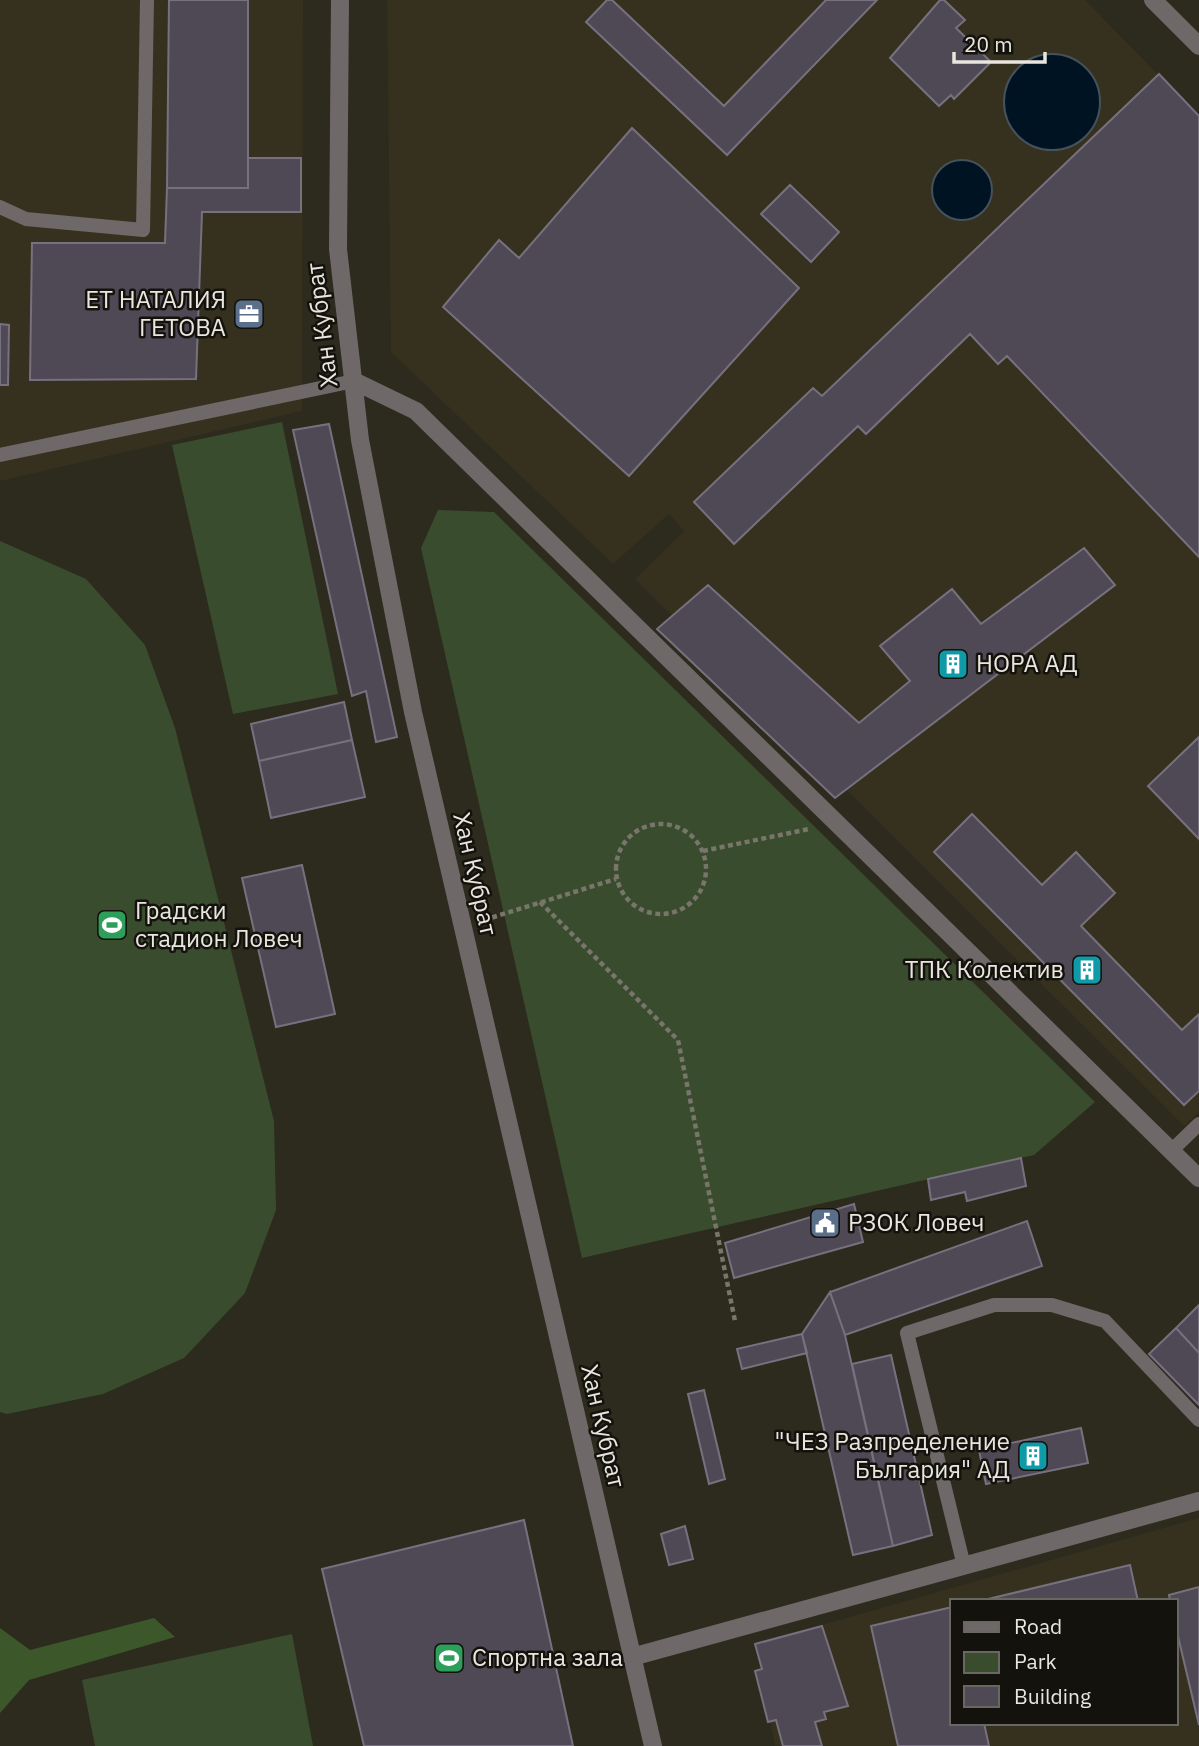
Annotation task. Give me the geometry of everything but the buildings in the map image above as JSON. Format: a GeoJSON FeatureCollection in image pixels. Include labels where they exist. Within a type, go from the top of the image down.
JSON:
{"type":"FeatureCollection","features":[{"type":"Feature","properties":{"kind":"street","name":"Хан Кубрат"},"geometry":{"type":"LineString","coordinates":[[340,0],[338,249],[360,440],[413,712],[653,1746]]}},
{"type":"Feature","properties":{"kind":"street"},"geometry":{"type":"LineString","coordinates":[[1153,0],[1199,46]]}},
{"type":"Feature","properties":{"kind":"street"},"geometry":{"type":"LineString","coordinates":[[354,381],[416,411],[1199,1178]]}},
{"type":"Feature","properties":{"kind":"street"},"geometry":{"type":"LineString","coordinates":[[632,1657],[1199,1501]]}},
{"type":"Feature","properties":{"kind":"lane"},"geometry":{"type":"LineString","coordinates":[[0,207],[26,219],[143,230],[146,0]]}},
{"type":"Feature","properties":{"kind":"lane"},"geometry":{"type":"LineString","coordinates":[[0,455],[354,381]]}},
{"type":"Feature","properties":{"kind":"lane"},"geometry":{"type":"LineString","coordinates":[[1171,1151],[1199,1124]]}},
{"type":"Feature","properties":{"kind":"lane"},"geometry":{"type":"LineString","coordinates":[[964,1566],[907,1333],[994,1305],[1052,1305],[1105,1321],[1199,1420]]}},
{"type":"Feature","properties":{"kind":"path"},"geometry":{"type":"LineString","coordinates":[[703,851],[835,823]]}},
{"type":"Feature","properties":{"kind":"path"},"geometry":{"type":"LineString","coordinates":[[670,824],[683,830],[703,851],[707,866],[702,888],[688,906],[674,913],[644,912],[631,904],[617,879],[615,864],[620,850],[628,837],[647,826],[670,824]]}},
{"type":"Feature","properties":{"kind":"path"},"geometry":{"type":"LineString","coordinates":[[462,928],[617,879]]}},
{"type":"Feature","properties":{"kind":"path"},"geometry":{"type":"LineString","coordinates":[[540,902],[678,1040],[735,1321]]}},
{"type":"Feature","properties":{"kind":"shaded area"},"geometry":{"type":"Polygon","coordinates":[[[0,0],[303,0],[302,411],[0,481],[0,0]]]}},
{"type":"Feature","properties":{"kind":"shaded area"},"geometry":{"type":"Polygon","coordinates":[[[387,0],[1085,0],[1199,116],[1199,1112],[1184,1126],[635,579],[684,531],[669,514],[613,564],[391,352],[387,0]]]}},
{"type":"Feature","properties":{"kind":"shaded area"},"geometry":{"type":"Polygon","coordinates":[[[1199,1518],[1199,1746],[775,1746],[755,1644],[1199,1518]]]}},
{"type":"Feature","properties":{"kind":"green space"},"geometry":{"type":"Polygon","coordinates":[[[282,422],[338,694],[233,714],[172,445],[282,422]]]}},
{"type":"Feature","properties":{"kind":"green space"},"geometry":{"type":"Polygon","coordinates":[[[438,510],[494,512],[1095,1102],[1034,1155],[582,1258],[421,548],[438,510]]]}},
{"type":"Feature","properties":{"kind":"green space","name":"Градски стадион Ловеч"},"geometry":{"type":"Polygon","coordinates":[[[0,541],[86,579],[145,645],[175,728],[274,1121],[276,1210],[245,1293],[184,1358],[103,1394],[7,1414],[0,1412],[0,541]]]}},
{"type":"Feature","properties":{"kind":"green space"},"geometry":{"type":"Polygon","coordinates":[[[154,1618],[175,1637],[29,1680],[0,1713],[0,1628],[30,1650],[154,1618]]]}},
{"type":"Feature","properties":{"kind":"green space"},"geometry":{"type":"Polygon","coordinates":[[[292,1634],[313,1746],[95,1746],[82,1680],[292,1634]]]}},
{"type":"Feature","properties":{"kind":"water"},"geometry":{"type":"Polygon","coordinates":[[[1052,54],[1070,58],[1086,68],[1096,84],[1100,102],[1096,120],[1086,136],[1070,146],[1052,150],[1034,146],[1018,136],[1008,120],[1004,102],[1008,84],[1018,68],[1034,58],[1052,54]]]}},
{"type":"Feature","properties":{"kind":"water"},"geometry":{"type":"Polygon","coordinates":[[[962,160],[979,165],[987,173],[992,190],[987,207],[979,215],[962,220],[945,215],[937,207],[932,190],[937,173],[945,165],[962,160]]]}},
{"type":"Feature","properties":{"kind":"place","name":"ЕТ НАТАЛИЯ ГЕТОВА"},"geometry":{"type":"Point","coordinates":[249,314]}},
{"type":"Feature","properties":{"kind":"place","name":"НОРА АД"},"geometry":{"type":"Point","coordinates":[953,664]}},
{"type":"Feature","properties":{"kind":"place","name":"Градски стадион Ловеч"},"geometry":{"type":"Point","coordinates":[112,925]}},
{"type":"Feature","properties":{"kind":"place","name":"ТПК Колектив"},"geometry":{"type":"Point","coordinates":[1087,970]}},
{"type":"Feature","properties":{"kind":"place","name":"РЗОК Ловеч"},"geometry":{"type":"Point","coordinates":[825,1223]}},
{"type":"Feature","properties":{"kind":"place","name":"\"ЧЕЗ Разпределение България\" АД"},"geometry":{"type":"Point","coordinates":[1033,1456]}},
{"type":"Feature","properties":{"kind":"place","name":"Спортна зала"},"geometry":{"type":"Point","coordinates":[449,1658]}}]}
